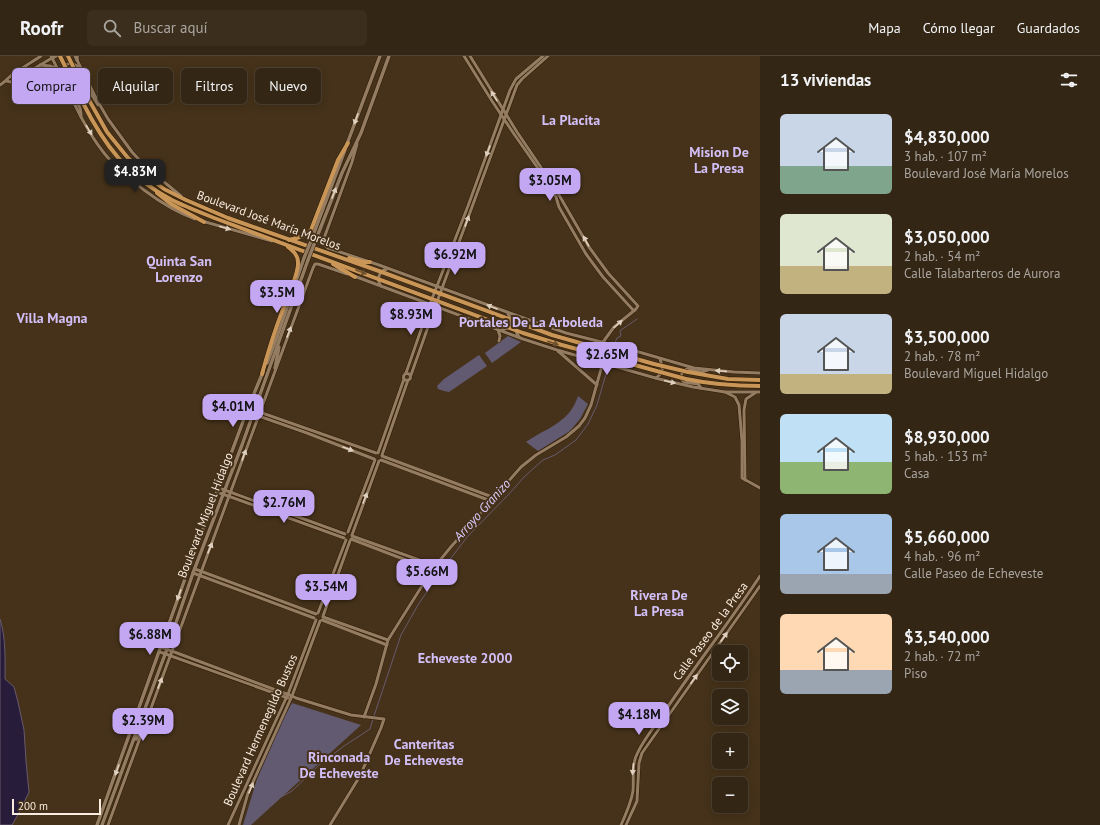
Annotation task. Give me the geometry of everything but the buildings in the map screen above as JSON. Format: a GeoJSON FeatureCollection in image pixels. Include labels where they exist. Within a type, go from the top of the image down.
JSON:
{"type":"FeatureCollection","features":[{"type":"Feature","properties":{"kind":"main road","name":"Boulevard José María Morelos"},"geometry":{"type":"LineString","coordinates":[[60,56],[92,122],[112,151],[126,167],[153,189],[194,210],[437,301]]}},
{"type":"Feature","properties":{"kind":"main road","name":"Boulevard José María Morelos"},"geometry":{"type":"LineString","coordinates":[[68,56],[107,132],[128,158],[164,189],[186,200],[228,218],[564,339],[702,375],[728,379],[760,380]]}},
{"type":"Feature","properties":{"kind":"main road","name":"Boulevard Miguel Hidalgo"},"geometry":{"type":"LineString","coordinates":[[98,825],[160,652],[186,574],[313,241],[380,56]]}},
{"type":"Feature","properties":{"kind":"main road","name":"Boulevard Miguel Hidalgo"},"geometry":{"type":"LineString","coordinates":[[313,241],[342,173],[357,144],[389,56]]}},
{"type":"Feature","properties":{"kind":"main road"},"geometry":{"type":"LineString","coordinates":[[289,240],[304,236],[311,230],[338,160],[348,143]]}},
{"type":"Feature","properties":{"kind":"main road"},"geometry":{"type":"LineString","coordinates":[[153,189],[171,204],[204,222]]}},
{"type":"Feature","properties":{"kind":"main road"},"geometry":{"type":"LineString","coordinates":[[262,374],[278,322],[298,266],[298,259],[291,249],[285,244]]}},
{"type":"Feature","properties":{"kind":"main road"},"geometry":{"type":"LineString","coordinates":[[329,254],[370,262]]}},
{"type":"Feature","properties":{"kind":"main road"},"geometry":{"type":"LineString","coordinates":[[322,258],[356,277]]}},
{"type":"Feature","properties":{"kind":"main road","name":"Boulevard Miguel Hidalgo"},"geometry":{"type":"LineString","coordinates":[[102,825],[166,652],[194,571],[254,412],[306,259]]}},
{"type":"Feature","properties":{"kind":"main road"},"geometry":{"type":"LineString","coordinates":[[437,301],[554,343],[660,372],[700,382],[760,386]]}},
{"type":"Feature","properties":{"kind":"main road"},"geometry":{"type":"LineString","coordinates":[[276,368],[280,338]]}},
{"type":"Feature","properties":{"kind":"main road"},"geometry":{"type":"LineString","coordinates":[[130,750],[144,726]]}},
{"type":"Feature","properties":{"kind":"street"},"geometry":{"type":"LineString","coordinates":[[464,56],[501,115],[551,187],[559,206],[586,254],[604,277],[635,310]]}},
{"type":"Feature","properties":{"kind":"street"},"geometry":{"type":"LineString","coordinates":[[470,56],[502,110],[555,188],[589,247],[608,273],[638,306],[614,327],[603,342]]}},
{"type":"Feature","properties":{"kind":"street"},"geometry":{"type":"LineString","coordinates":[[406,379],[410,379],[437,301],[437,286],[502,110],[514,82],[543,56]]}},
{"type":"Feature","properties":{"kind":"street"},"geometry":{"type":"LineString","coordinates":[[432,570],[349,538],[347,533],[374,459],[374,455],[377,453],[406,379],[404,376],[430,304],[432,299],[442,288],[517,86],[548,56]]}},
{"type":"Feature","properties":{"kind":"street"},"geometry":{"type":"LineString","coordinates":[[0,84],[39,57]]}},
{"type":"Feature","properties":{"kind":"street"},"geometry":{"type":"LineString","coordinates":[[7,80],[11,82],[53,57]]}},
{"type":"Feature","properties":{"kind":"street","name":"Boulevard José María Morelos"},"geometry":{"type":"LineString","coordinates":[[53,57],[58,68]]}},
{"type":"Feature","properties":{"kind":"street"},"geometry":{"type":"LineString","coordinates":[[76,57],[102,109],[113,126],[141,162],[186,200]]}},
{"type":"Feature","properties":{"kind":"street"},"geometry":{"type":"LineString","coordinates":[[81,117],[82,115],[80,108],[62,71],[66,65],[73,64],[77,66],[95,101],[102,109]]}},
{"type":"Feature","properties":{"kind":"street"},"geometry":{"type":"LineString","coordinates":[[40,65],[55,68]]}},
{"type":"Feature","properties":{"kind":"street","name":"Boulevard José María Morelos"},"geometry":{"type":"LineString","coordinates":[[75,104],[89,132],[104,153],[129,178],[167,206],[204,222],[285,244]]}},
{"type":"Feature","properties":{"kind":"street"},"geometry":{"type":"LineString","coordinates":[[357,144],[323,243],[328,248],[566,333],[688,366],[708,370],[760,372]]}},
{"type":"Feature","properties":{"kind":"street","name":"Boulevard Miguel Hidalgo"},"geometry":{"type":"LineString","coordinates":[[108,825],[314,265],[321,264],[356,277]]}},
{"type":"Feature","properties":{"kind":"street"},"geometry":{"type":"LineString","coordinates":[[382,286],[378,279],[381,272],[389,269]]}},
{"type":"Feature","properties":{"kind":"street"},"geometry":{"type":"LineString","coordinates":[[356,277],[523,339],[557,350],[656,378],[701,388],[725,392],[760,392]]}},
{"type":"Feature","properties":{"kind":"street"},"geometry":{"type":"LineString","coordinates":[[499,329],[506,329],[509,327],[512,320],[510,315],[506,312]]}},
{"type":"Feature","properties":{"kind":"street"},"geometry":{"type":"LineString","coordinates":[[523,339],[518,335],[516,326],[522,321],[530,321]]}},
{"type":"Feature","properties":{"kind":"street"},"geometry":{"type":"LineString","coordinates":[[499,329],[499,340]]}},
{"type":"Feature","properties":{"kind":"street"},"geometry":{"type":"LineString","coordinates":[[510,334],[516,330]]}},
{"type":"Feature","properties":{"kind":"street"},"geometry":{"type":"LineString","coordinates":[[557,350],[597,385]]}},
{"type":"Feature","properties":{"kind":"street"},"geometry":{"type":"LineString","coordinates":[[656,378],[662,371],[660,359]]}},
{"type":"Feature","properties":{"kind":"street"},"geometry":{"type":"LineString","coordinates":[[364,717],[376,684],[388,640],[432,570],[509,480],[529,460],[566,437],[579,426],[588,411],[605,363]]}},
{"type":"Feature","properties":{"kind":"street"},"geometry":{"type":"LineString","coordinates":[[701,388],[698,384],[684,382],[682,380],[682,374],[687,369],[701,372],[708,370]]}},
{"type":"Feature","properties":{"kind":"street"},"geometry":{"type":"LineString","coordinates":[[406,373],[409,373],[411,376]]}},
{"type":"Feature","properties":{"kind":"street","name":"Boulevard Hermenegildo Bustos"},"geometry":{"type":"LineString","coordinates":[[228,825],[290,697],[316,616],[381,458],[406,379]]}},
{"type":"Feature","properties":{"kind":"street"},"geometry":{"type":"LineString","coordinates":[[725,392],[735,397],[739,405],[744,479]]}},
{"type":"Feature","properties":{"kind":"street"},"geometry":{"type":"LineString","coordinates":[[744,479],[744,410],[746,399],[755,392]]}},
{"type":"Feature","properties":{"kind":"street"},"geometry":{"type":"LineString","coordinates":[[248,410],[260,412],[377,453],[381,458],[491,501]]}},
{"type":"Feature","properties":{"kind":"street"},"geometry":{"type":"LineString","coordinates":[[254,412],[258,416],[374,459],[381,458],[494,498]]}},
{"type":"Feature","properties":{"kind":"street"},"geometry":{"type":"LineString","coordinates":[[744,479],[760,488]]}},
{"type":"Feature","properties":{"kind":"street"},"geometry":{"type":"LineString","coordinates":[[219,488],[229,496],[349,538],[436,566]]}},
{"type":"Feature","properties":{"kind":"street"},"geometry":{"type":"LineString","coordinates":[[217,492],[230,492],[347,533],[349,538]]}},
{"type":"Feature","properties":{"kind":"street","name":"Boulevard Hermenegildo Bustos"},"geometry":{"type":"LineString","coordinates":[[239,825],[248,793],[290,697],[322,618],[349,538]]}},
{"type":"Feature","properties":{"kind":"street"},"geometry":{"type":"LineString","coordinates":[[194,571],[201,571],[387,645]]}},
{"type":"Feature","properties":{"kind":"street"},"geometry":{"type":"LineString","coordinates":[[194,571],[199,576],[388,640]]}},
{"type":"Feature","properties":{"kind":"street","name":"Calle Paseo de la Presa"},"geometry":{"type":"LineString","coordinates":[[621,825],[630,802],[633,784],[633,767],[637,753],[682,686],[734,615],[760,576]]}},
{"type":"Feature","properties":{"kind":"street","name":"Calle Paseo de la Presa"},"geometry":{"type":"LineString","coordinates":[[626,825],[637,801],[639,763],[642,753],[760,586]]}},
{"type":"Feature","properties":{"kind":"street"},"geometry":{"type":"LineString","coordinates":[[161,647],[170,656],[290,697],[343,713],[384,719],[357,783],[330,825]]}},
{"type":"Feature","properties":{"kind":"street"},"geometry":{"type":"LineString","coordinates":[[160,652],[172,651],[290,697]]}},
{"type":"Feature","properties":{"kind":"shaded area"},"geometry":{"type":"Polygon","coordinates":[[[508,336],[521,342],[492,363],[485,353],[508,336]]]}},
{"type":"Feature","properties":{"kind":"shaded area"},"geometry":{"type":"Polygon","coordinates":[[[479,355],[487,366],[449,392],[438,389],[437,386],[444,379],[479,355]]]}},
{"type":"Feature","properties":{"kind":"shaded area"},"geometry":{"type":"Polygon","coordinates":[[[578,396],[588,404],[580,419],[570,431],[538,451],[526,442],[565,418],[572,409],[578,396]]]}},
{"type":"Feature","properties":{"kind":"shaded area"},"geometry":{"type":"Polygon","coordinates":[[[0,619],[4,641],[5,679],[14,687],[24,730],[29,792],[12,825],[0,825],[0,619]]]}},
{"type":"Feature","properties":{"kind":"shaded area"},"geometry":{"type":"Polygon","coordinates":[[[292,703],[361,725],[251,825],[243,825],[257,779],[284,717],[292,703]]]}},
{"type":"Feature","properties":{"kind":"waterway","name":"Arroyo Granizo"},"geometry":{"type":"LineString","coordinates":[[615,343],[617,338],[621,336],[620,331],[637,319]]}},
{"type":"Feature","properties":{"kind":"waterway","name":"Arroyo Granizo"},"geometry":{"type":"LineString","coordinates":[[374,716],[401,635],[418,605],[467,537],[525,476],[543,460],[555,455],[576,440],[588,424],[597,405],[610,360]]}},
{"type":"Feature","properties":{"kind":"waterway","name":"Arroyo Granizo"},"geometry":{"type":"LineString","coordinates":[[248,825],[277,799],[292,791],[319,765],[370,729],[373,719]]}},
{"type":"Feature","properties":{"kind":"district","name":"La Placita"},"geometry":{"type":"Point","coordinates":[571,120]}},
{"type":"Feature","properties":{"kind":"district","name":"Mision De La Presa"},"geometry":{"type":"Point","coordinates":[719,160]}},
{"type":"Feature","properties":{"kind":"district","name":"Quinta San Lorenzo"},"geometry":{"type":"Point","coordinates":[179,270]}},
{"type":"Feature","properties":{"kind":"district","name":"Villa Magna"},"geometry":{"type":"Point","coordinates":[52,318]}},
{"type":"Feature","properties":{"kind":"district","name":"Portales De La Arboleda"},"geometry":{"type":"Point","coordinates":[531,322]}},
{"type":"Feature","properties":{"kind":"district","name":"Rivera De La Presa"},"geometry":{"type":"Point","coordinates":[659,604]}},
{"type":"Feature","properties":{"kind":"district","name":"Echeveste 2000"},"geometry":{"type":"Point","coordinates":[465,658]}},
{"type":"Feature","properties":{"kind":"district","name":"Canteritas De Echeveste"},"geometry":{"type":"Point","coordinates":[424,752]}},
{"type":"Feature","properties":{"kind":"district","name":"Rinconada De Echeveste"},"geometry":{"type":"Point","coordinates":[339,766]}}]}
